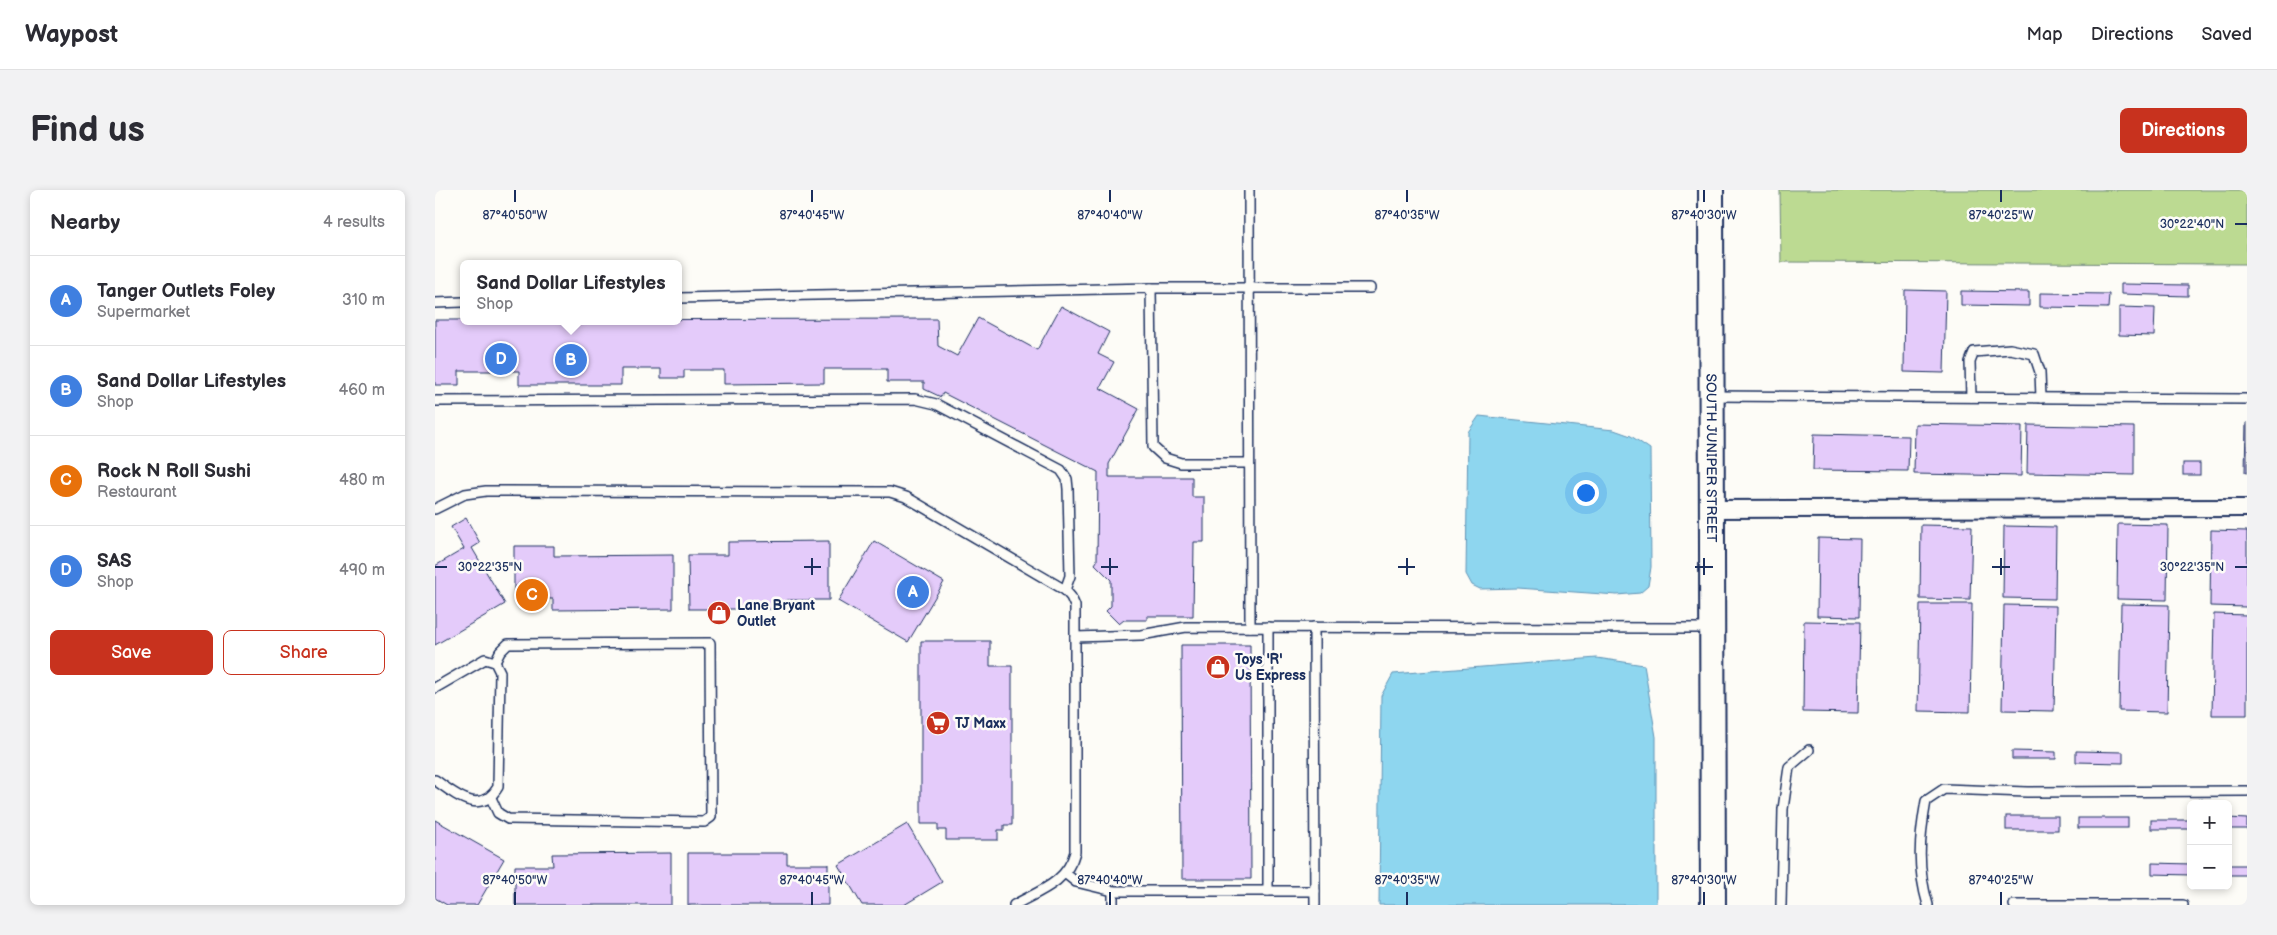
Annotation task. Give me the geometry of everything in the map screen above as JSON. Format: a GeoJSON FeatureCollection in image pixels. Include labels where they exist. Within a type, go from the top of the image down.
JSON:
{"type":"FeatureCollection","features":[{"type":"Feature","properties":{"kind":"street","name":"SOUTH JUNIPER STREET"},"geometry":{"type":"LineString","coordinates":[[1711,190],[1713,905]]}},
{"type":"Feature","properties":{"kind":"street"},"geometry":{"type":"LineString","coordinates":[[1712,509],[2247,508]]}},
{"type":"Feature","properties":{"kind":"lane"},"geometry":{"type":"LineString","coordinates":[[1249,190],[1250,627]]}},
{"type":"Feature","properties":{"kind":"lane"},"geometry":{"type":"LineString","coordinates":[[1151,288],[1153,447],[1165,458],[1181,463],[1249,463]]}},
{"type":"Feature","properties":{"kind":"lane"},"geometry":{"type":"LineString","coordinates":[[682,298],[1151,288],[1370,288]]}},
{"type":"Feature","properties":{"kind":"lane"},"geometry":{"type":"LineString","coordinates":[[435,303],[460,302]]}},
{"type":"Feature","properties":{"kind":"lane"},"geometry":{"type":"LineString","coordinates":[[1971,397],[1970,362],[1974,352],[2010,349],[2034,354],[2040,372],[2041,398]]}},
{"type":"Feature","properties":{"kind":"lane"},"geometry":{"type":"LineString","coordinates":[[1712,396],[2247,399]]}},
{"type":"Feature","properties":{"kind":"lane"},"geometry":{"type":"LineString","coordinates":[[435,402],[915,399],[936,404],[1061,470],[1067,479],[1068,489],[1069,576],[1065,590]]}},
{"type":"Feature","properties":{"kind":"lane"},"geometry":{"type":"LineString","coordinates":[[435,509],[465,494],[485,492],[890,492],[906,497],[1065,590],[1075,606],[1075,852],[1072,864],[1066,874],[1014,905]]}},
{"type":"Feature","properties":{"kind":"lane"},"geometry":{"type":"LineString","coordinates":[[1075,637],[1141,635],[1186,628],[1250,627],[1712,628]]}},
{"type":"Feature","properties":{"kind":"lane"},"geometry":{"type":"LineString","coordinates":[[1269,628],[1269,891]]}},
{"type":"Feature","properties":{"kind":"lane"},"geometry":{"type":"LineString","coordinates":[[1314,628],[1315,905]]}},
{"type":"Feature","properties":{"kind":"lane"},"geometry":{"type":"LineString","coordinates":[[491,798],[498,813],[508,819],[704,822],[711,817],[710,643],[508,644],[500,652],[495,662]]}},
{"type":"Feature","properties":{"kind":"lane"},"geometry":{"type":"LineString","coordinates":[[435,688],[485,659],[495,662],[500,672],[498,776],[497,787],[491,798],[481,802],[467,800],[435,780]]}},
{"type":"Feature","properties":{"kind":"lane"},"geometry":{"type":"LineString","coordinates":[[1781,905],[1783,809],[1789,767],[1809,750]]}},
{"type":"Feature","properties":{"kind":"lane"},"geometry":{"type":"LineString","coordinates":[[1928,905],[1920,878],[1920,831],[1926,801],[1945,789],[2027,792],[2247,790]]}},
{"type":"Feature","properties":{"kind":"lane"},"geometry":{"type":"LineString","coordinates":[[1066,874],[1076,882],[1113,891],[1315,891]]}},
{"type":"Feature","properties":{"kind":"lane"},"geometry":{"type":"LineString","coordinates":[[1113,891],[1113,905]]}},
{"type":"Feature","properties":{"kind":"lane"},"geometry":{"type":"LineString","coordinates":[[2013,905],[2183,905]]}},
{"type":"Feature","properties":{"kind":"green space"},"geometry":{"type":"Polygon","coordinates":[[[1780,190],[2247,190],[2247,264],[1781,262],[1780,190]]]}},
{"type":"Feature","properties":{"kind":"water"},"geometry":{"type":"Polygon","coordinates":[[[1479,416],[1614,430],[1631,436],[1650,449],[1651,567],[1648,586],[1640,593],[1617,595],[1518,588],[1480,589],[1472,585],[1466,574],[1468,432],[1479,416]]]}},
{"type":"Feature","properties":{"kind":"water"},"geometry":{"type":"Polygon","coordinates":[[[1597,658],[1644,665],[1656,737],[1656,905],[1379,905],[1381,696],[1393,674],[1597,658]]]}},
{"type":"Feature","properties":{"kind":"building"},"geometry":{"type":"Polygon","coordinates":[[[2121,284],[2188,285],[2188,296],[2121,294],[2121,284]]]}},
{"type":"Feature","properties":{"kind":"building"},"geometry":{"type":"Polygon","coordinates":[[[1905,290],[1946,291],[1944,373],[1904,372],[1905,290]]]}},
{"type":"Feature","properties":{"kind":"building"},"geometry":{"type":"Polygon","coordinates":[[[1961,291],[2029,292],[2029,306],[1961,305],[1961,291]]]}},
{"type":"Feature","properties":{"kind":"building"},"geometry":{"type":"Polygon","coordinates":[[[2040,293],[2109,294],[2108,308],[2040,307],[2040,293]]]}},
{"type":"Feature","properties":{"kind":"building"},"geometry":{"type":"Polygon","coordinates":[[[1061,306],[1109,332],[1098,354],[1114,362],[1100,388],[1139,409],[1109,464],[1109,477],[1192,477],[1192,497],[1204,497],[1204,542],[1194,542],[1193,616],[1147,616],[1147,620],[1124,620],[1119,624],[1106,611],[1111,606],[1111,580],[1095,564],[1097,561],[1098,472],[943,393],[941,397],[924,389],[924,382],[887,382],[887,369],[824,369],[824,383],[724,384],[724,370],[684,370],[684,378],[661,378],[661,369],[621,369],[621,385],[519,385],[519,371],[459,371],[459,385],[435,385],[435,320],[460,320],[460,325],[682,325],[682,320],[937,319],[938,346],[957,356],[978,318],[1037,350],[1061,306]]]}},
{"type":"Feature","properties":{"kind":"building"},"geometry":{"type":"Polygon","coordinates":[[[2119,307],[2155,308],[2154,336],[2119,335],[2119,307]]]}},
{"type":"Feature","properties":{"kind":"building"},"geometry":{"type":"Polygon","coordinates":[[[2247,423],[2247,473],[2245,472],[2247,423]]]}},
{"type":"Feature","properties":{"kind":"building"},"geometry":{"type":"Polygon","coordinates":[[[1915,424],[2022,426],[2021,476],[1914,474],[1915,424]]]}},
{"type":"Feature","properties":{"kind":"building"},"geometry":{"type":"Polygon","coordinates":[[[2028,425],[2134,427],[2134,475],[2027,473],[2028,425]]]}},
{"type":"Feature","properties":{"kind":"building"},"geometry":{"type":"Polygon","coordinates":[[[1814,434],[1909,436],[1908,471],[1813,470],[1814,434]]]}},
{"type":"Feature","properties":{"kind":"building"},"geometry":{"type":"Polygon","coordinates":[[[2183,463],[2200,463],[2200,475],[2183,475],[2183,463]]]}},
{"type":"Feature","properties":{"kind":"building"},"geometry":{"type":"Polygon","coordinates":[[[466,518],[480,543],[472,548],[505,604],[435,645],[435,566],[464,549],[451,527],[466,518]]]}},
{"type":"Feature","properties":{"kind":"building"},"geometry":{"type":"Polygon","coordinates":[[[2118,524],[2168,525],[2167,600],[2117,599],[2118,524]]]}},
{"type":"Feature","properties":{"kind":"building"},"geometry":{"type":"Polygon","coordinates":[[[1921,525],[1972,526],[1970,600],[1920,599],[1921,525]]]}},
{"type":"Feature","properties":{"kind":"building"},"geometry":{"type":"Polygon","coordinates":[[[2004,526],[2056,527],[2055,599],[2003,598],[2004,526]]]}},
{"type":"Feature","properties":{"kind":"building"},"geometry":{"type":"Polygon","coordinates":[[[2211,530],[2247,531],[2247,607],[2210,606],[2211,530]]]}},
{"type":"Feature","properties":{"kind":"building"},"geometry":{"type":"Polygon","coordinates":[[[1818,538],[1860,539],[1859,617],[1817,616],[1818,538]]]}},
{"type":"Feature","properties":{"kind":"building"},"geometry":{"type":"Polygon","coordinates":[[[829,541],[829,600],[787,600],[787,609],[689,609],[688,555],[728,555],[728,542],[829,541]]]}},
{"type":"Feature","properties":{"kind":"building"},"geometry":{"type":"Polygon","coordinates":[[[874,541],[944,582],[908,642],[838,601],[874,541]]]}},
{"type":"Feature","properties":{"kind":"building"},"geometry":{"type":"Polygon","coordinates":[[[514,546],[554,546],[554,556],[673,555],[673,609],[553,610],[553,599],[514,599],[514,546]]]}},
{"type":"Feature","properties":{"kind":"building"},"geometry":{"type":"Polygon","coordinates":[[[1920,604],[1972,604],[1970,712],[1918,711],[1920,604]]]}},
{"type":"Feature","properties":{"kind":"building"},"geometry":{"type":"Polygon","coordinates":[[[2121,604],[2169,605],[2167,712],[2119,711],[2121,604]]]}},
{"type":"Feature","properties":{"kind":"building"},"geometry":{"type":"Polygon","coordinates":[[[2004,605],[2056,606],[2054,711],[2002,710],[2004,605]]]}},
{"type":"Feature","properties":{"kind":"building"},"geometry":{"type":"Polygon","coordinates":[[[2214,614],[2247,615],[2247,715],[2212,715],[2214,614]]]}},
{"type":"Feature","properties":{"kind":"building"},"geometry":{"type":"Polygon","coordinates":[[[1804,621],[1860,622],[1858,713],[1803,712],[1804,621]]]}},
{"type":"Feature","properties":{"kind":"building"},"geometry":{"type":"Polygon","coordinates":[[[921,641],[990,641],[990,666],[1012,666],[1012,825],[1004,825],[1004,830],[998,830],[998,840],[946,840],[946,830],[938,830],[938,824],[921,824],[921,641]]]}},
{"type":"Feature","properties":{"kind":"building"},"geometry":{"type":"Polygon","coordinates":[[[1181,645],[1250,645],[1251,879],[1182,879],[1181,645]]]}},
{"type":"Feature","properties":{"kind":"building"},"geometry":{"type":"Polygon","coordinates":[[[2012,751],[2056,752],[2056,759],[2012,759],[2012,751]]]}},
{"type":"Feature","properties":{"kind":"building"},"geometry":{"type":"Polygon","coordinates":[[[2076,751],[2123,752],[2123,763],[2076,762],[2076,751]]]}},
{"type":"Feature","properties":{"kind":"building"},"geometry":{"type":"Polygon","coordinates":[[[2006,816],[2058,816],[2058,830],[2006,830],[2006,816]]]}},
{"type":"Feature","properties":{"kind":"building"},"geometry":{"type":"Polygon","coordinates":[[[2078,818],[2128,818],[2128,828],[2078,828],[2078,818]]]}},
{"type":"Feature","properties":{"kind":"building"},"geometry":{"type":"Polygon","coordinates":[[[2232,818],[2247,819],[2247,829],[2232,829],[2232,818]]]}},
{"type":"Feature","properties":{"kind":"building"},"geometry":{"type":"Polygon","coordinates":[[[435,820],[504,859],[477,905],[447,905],[435,898],[435,820]]]}},
{"type":"Feature","properties":{"kind":"building"},"geometry":{"type":"Polygon","coordinates":[[[2151,820],[2187,820],[2187,829],[2151,829],[2151,820]]]}},
{"type":"Feature","properties":{"kind":"building"},"geometry":{"type":"Polygon","coordinates":[[[907,824],[942,882],[904,905],[862,905],[838,865],[907,824]]]}},
{"type":"Feature","properties":{"kind":"building"},"geometry":{"type":"Polygon","coordinates":[[[671,853],[671,905],[515,905],[515,866],[553,866],[552,854],[671,853]]]}},
{"type":"Feature","properties":{"kind":"building"},"geometry":{"type":"Polygon","coordinates":[[[688,853],[787,853],[787,864],[828,864],[828,905],[688,905],[688,853]]]}},
{"type":"Feature","properties":{"kind":"building"},"geometry":{"type":"Polygon","coordinates":[[[2152,863],[2187,864],[2187,875],[2152,874],[2152,863]]]}},
{"type":"Feature","properties":{"kind":"building"},"geometry":{"type":"Polygon","coordinates":[[[2232,865],[2247,865],[2247,875],[2232,875],[2232,865]]]}},
{"type":"Feature","properties":{"kind":"place","name":"SAS"},"geometry":{"type":"Point","coordinates":[501,359]}},
{"type":"Feature","properties":{"kind":"place","name":"Sand Dollar Lifestyles"},"geometry":{"type":"Point","coordinates":[571,360]}},
{"type":"Feature","properties":{"kind":"place","name":"Tanger Outlets Foley"},"geometry":{"type":"Point","coordinates":[913,592]}},
{"type":"Feature","properties":{"kind":"place","name":"Rock N Roll Sushi"},"geometry":{"type":"Point","coordinates":[532,595]}},
{"type":"Feature","properties":{"kind":"place","name":"Lane Bryant Outlet"},"geometry":{"type":"Point","coordinates":[719,613]}},
{"type":"Feature","properties":{"kind":"place","name":"Toys 'R' Us Express"},"geometry":{"type":"Point","coordinates":[1218,667]}},
{"type":"Feature","properties":{"kind":"place","name":"TJ Maxx"},"geometry":{"type":"Point","coordinates":[938,723]}}]}
